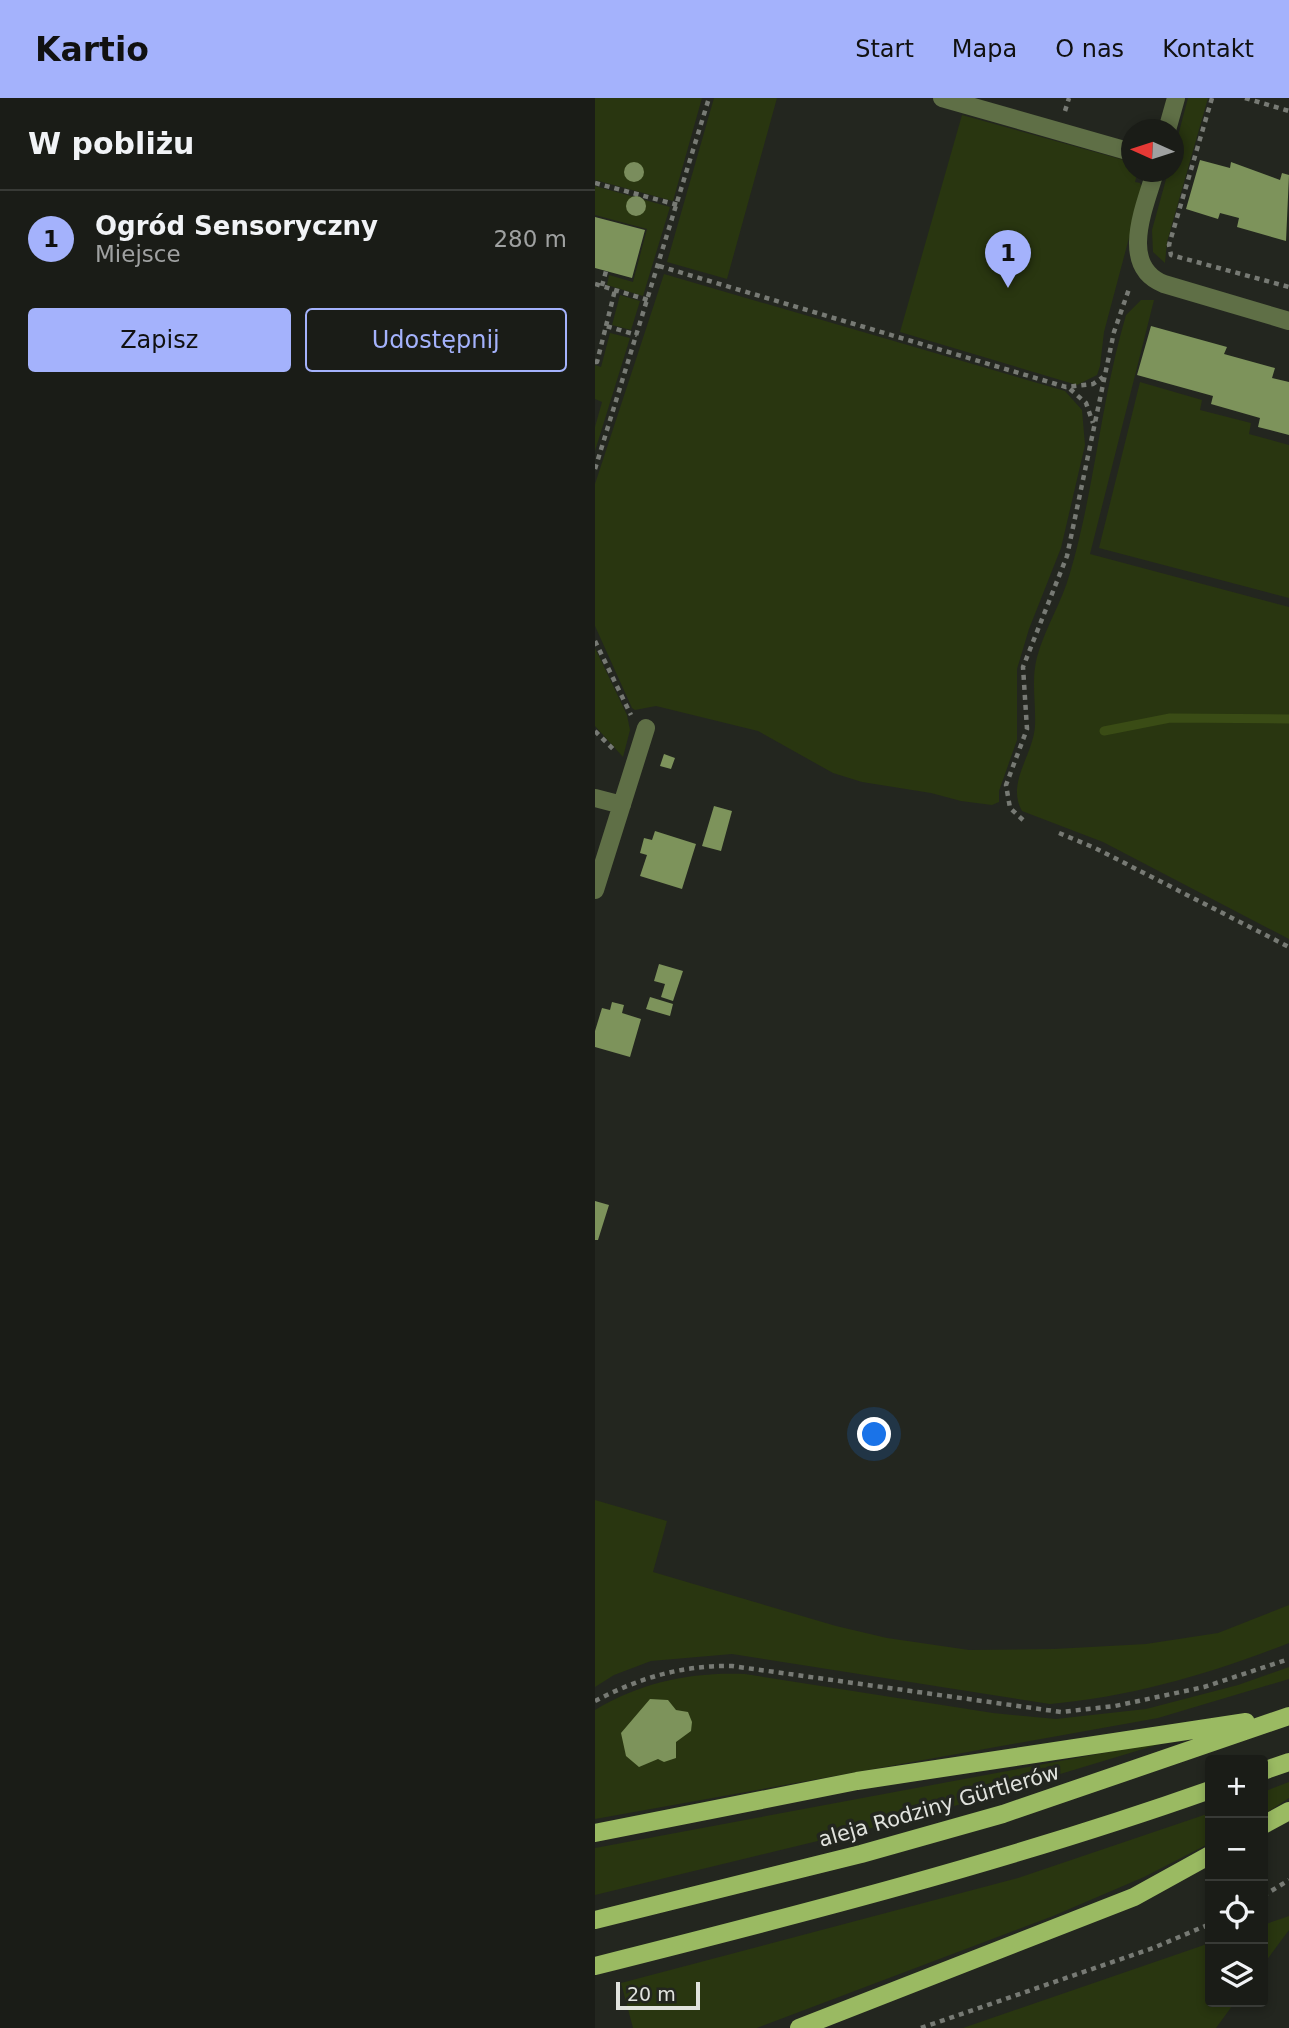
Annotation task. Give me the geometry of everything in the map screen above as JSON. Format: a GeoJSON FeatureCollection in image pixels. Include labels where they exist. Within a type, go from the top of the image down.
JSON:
{"type":"FeatureCollection","features":[{"type":"Feature","properties":{"kind":"main road"},"geometry":{"type":"LineString","coordinates":[[595,1833],[857,1780],[1288,1716]]}},
{"type":"Feature","properties":{"kind":"main road","name":"aleja Rodziny Gürtlerów"},"geometry":{"type":"LineString","coordinates":[[595,1920],[860,1854],[1003,1814],[1288,1716]]}},
{"type":"Feature","properties":{"kind":"main road"},"geometry":{"type":"LineString","coordinates":[[1268,1769],[1289,1762]]}},
{"type":"Feature","properties":{"kind":"main road"},"geometry":{"type":"LineString","coordinates":[[595,1965],[868,1897],[1092,1832],[1205,1792]]}},
{"type":"Feature","properties":{"kind":"main road"},"geometry":{"type":"LineString","coordinates":[[1268,1822],[1289,1811]]}},
{"type":"Feature","properties":{"kind":"main road"},"geometry":{"type":"LineString","coordinates":[[799,2028],[1134,1898],[1205,1858]]}},
{"type":"Feature","properties":{"kind":"street"},"geometry":{"type":"LineString","coordinates":[[942,98],[1121,149]]}},
{"type":"Feature","properties":{"kind":"street"},"geometry":{"type":"LineString","coordinates":[[1170,119],[1176,98]]}},
{"type":"Feature","properties":{"kind":"street"},"geometry":{"type":"LineString","coordinates":[[1152,182],[1139,233],[1139,259],[1153,280],[1288,315]]}},
{"type":"Feature","properties":{"kind":"street"},"geometry":{"type":"LineString","coordinates":[[595,890],[622,805],[640,727]]}},
{"type":"Feature","properties":{"kind":"street"},"geometry":{"type":"LineString","coordinates":[[595,797],[622,805]]}},
{"type":"Feature","properties":{"kind":"path"},"geometry":{"type":"LineString","coordinates":[[595,469],[678,205],[707,98]]}},
{"type":"Feature","properties":{"kind":"path"},"geometry":{"type":"LineString","coordinates":[[1212,98],[1169,245],[1171,255],[1289,287]]}},
{"type":"Feature","properties":{"kind":"path"},"geometry":{"type":"LineString","coordinates":[[1245,98],[1289,111]]}},
{"type":"Feature","properties":{"kind":"path"},"geometry":{"type":"LineString","coordinates":[[595,183],[678,205]]}},
{"type":"Feature","properties":{"kind":"path"},"geometry":{"type":"LineString","coordinates":[[1023,820],[1010,808],[1006,785],[1027,729],[1023,667],[1067,556],[1114,332],[1139,259]]}},
{"type":"Feature","properties":{"kind":"path"},"geometry":{"type":"LineString","coordinates":[[659,266],[1066,387],[1080,394],[1094,426]]}},
{"type":"Feature","properties":{"kind":"path"},"geometry":{"type":"LineString","coordinates":[[602,286],[606,271]]}},
{"type":"Feature","properties":{"kind":"path"},"geometry":{"type":"LineString","coordinates":[[595,284],[648,300]]}},
{"type":"Feature","properties":{"kind":"path"},"geometry":{"type":"LineString","coordinates":[[595,362],[615,290]]}},
{"type":"Feature","properties":{"kind":"path"},"geometry":{"type":"LineString","coordinates":[[606,327],[637,335]]}},
{"type":"Feature","properties":{"kind":"path"},"geometry":{"type":"LineString","coordinates":[[1066,387],[1093,384],[1104,375]]}},
{"type":"Feature","properties":{"kind":"path"},"geometry":{"type":"LineString","coordinates":[[595,641],[640,727]]}},
{"type":"Feature","properties":{"kind":"path"},"geometry":{"type":"LineString","coordinates":[[1059,833],[1095,848],[1289,947]]}},
{"type":"Feature","properties":{"kind":"path"},"geometry":{"type":"LineString","coordinates":[[595,1701],[663,1672],[707,1666],[732,1666],[1026,1709],[1076,1711],[1115,1706],[1204,1687],[1289,1659]]}},
{"type":"Feature","properties":{"kind":"path"},"geometry":{"type":"LineString","coordinates":[[1268,1893],[1289,1880]]}},
{"type":"Feature","properties":{"kind":"path"},"geometry":{"type":"LineString","coordinates":[[921,2028],[1153,1948],[1205,1926]]}},
{"type":"Feature","properties":{"kind":"green space"},"geometry":{"type":"Polygon","coordinates":[[[595,98],[702,98],[673,201],[595,180],[595,98]]]}},
{"type":"Feature","properties":{"kind":"green space"},"geometry":{"type":"Polygon","coordinates":[[[714,98],[777,98],[727,279],[667,262],[714,98]]]}},
{"type":"Feature","properties":{"kind":"green space"},"geometry":{"type":"Polygon","coordinates":[[[1188,98],[1208,98],[1167,242],[1165,263],[1153,252],[1152,230],[1165,182],[1184,182],[1182,119],[1188,98]]]}},
{"type":"Feature","properties":{"kind":"green space"},"geometry":{"type":"Polygon","coordinates":[[[962,115],[1121,159],[1121,182],[1140,183],[1142,189],[1104,332],[1097,375],[1077,385],[900,332],[962,115]]]}},
{"type":"Feature","properties":{"kind":"green space"},"geometry":{"type":"Polygon","coordinates":[[[595,186],[670,207],[643,296],[607,285],[609,275],[633,282],[647,229],[595,215],[595,186]]]}},
{"type":"Feature","properties":{"kind":"green space"},"geometry":{"type":"Polygon","coordinates":[[[664,274],[1065,391],[1082,410],[1085,445],[1061,548],[1029,629],[1017,669],[1017,740],[999,791],[999,802],[992,805],[961,801],[931,793],[862,782],[833,773],[758,731],[656,706],[635,710],[632,708],[595,626],[595,484],[664,274]]]}},
{"type":"Feature","properties":{"kind":"green space"},"geometry":{"type":"Polygon","coordinates":[[[620,295],[640,301],[631,330],[612,325],[620,295]]]}},
{"type":"Feature","properties":{"kind":"green space"},"geometry":{"type":"Polygon","coordinates":[[[1141,300],[1154,300],[1090,554],[1289,607],[1289,939],[1103,842],[1022,811],[1018,801],[1019,780],[1035,726],[1034,683],[1037,657],[1067,584],[1078,544],[1107,393],[1126,315],[1141,300]]]}},
{"type":"Feature","properties":{"kind":"green space"},"geometry":{"type":"Polygon","coordinates":[[[610,333],[630,338],[595,451],[595,427],[602,402],[595,399],[595,365],[601,367],[610,333]]]}},
{"type":"Feature","properties":{"kind":"green space"},"geometry":{"type":"Polygon","coordinates":[[[1140,382],[1202,400],[1200,410],[1251,423],[1249,434],[1289,445],[1289,598],[1099,548],[1140,382]]]}},
{"type":"Feature","properties":{"kind":"green space"},"geometry":{"type":"Polygon","coordinates":[[[595,648],[627,715],[630,730],[623,757],[595,726],[595,648]]]}},
{"type":"Feature","properties":{"kind":"green space"},"geometry":{"type":"Polygon","coordinates":[[[595,1500],[667,1521],[653,1572],[836,1626],[887,1638],[969,1650],[1146,1644],[1218,1633],[1289,1605],[1289,1643],[1231,1664],[1142,1690],[1050,1704],[732,1654],[651,1661],[614,1675],[595,1687],[595,1500]]]}},
{"type":"Feature","properties":{"kind":"green space"},"geometry":{"type":"Polygon","coordinates":[[[1289,1667],[1289,1679],[1158,1718],[595,1819],[595,1710],[631,1692],[667,1681],[705,1675],[745,1674],[993,1713],[1056,1719],[1146,1709],[1238,1685],[1289,1667]]]}},
{"type":"Feature","properties":{"kind":"green space"},"geometry":{"type":"Polygon","coordinates":[[[1173,1740],[921,1816],[595,1895],[595,1848],[1173,1740]]]}},
{"type":"Feature","properties":{"kind":"green space"},"geometry":{"type":"Polygon","coordinates":[[[1289,1782],[1289,1798],[1268,1812],[1268,1790],[1289,1782]]]}},
{"type":"Feature","properties":{"kind":"green space"},"geometry":{"type":"Polygon","coordinates":[[[1205,1815],[1205,1846],[1144,1877],[1053,1916],[757,2028],[633,2028],[621,1983],[1018,1878],[1205,1815]]]}},
{"type":"Feature","properties":{"kind":"green space"},"geometry":{"type":"Polygon","coordinates":[[[1289,1916],[1289,1930],[1268,1958],[1268,1944],[1268,1923],[1289,1916]]]}},
{"type":"Feature","properties":{"kind":"green space"},"geometry":{"type":"Polygon","coordinates":[[[1205,1945],[1205,2007],[1231,2007],[1216,2028],[963,2028],[1205,1945]]]}},
{"type":"Feature","properties":{"kind":"building"},"geometry":{"type":"Polygon","coordinates":[[[1200,160],[1230,168],[1231,162],[1280,180],[1282,173],[1289,175],[1286,241],[1237,227],[1239,218],[1220,213],[1218,219],[1186,209],[1200,160]]]}},
{"type":"Feature","properties":{"kind":"building"},"geometry":{"type":"Polygon","coordinates":[[[595,217],[645,230],[632,278],[595,268],[595,217]]]}},
{"type":"Feature","properties":{"kind":"building"},"geometry":{"type":"Polygon","coordinates":[[[1151,326],[1227,347],[1224,354],[1275,368],[1272,378],[1289,382],[1289,435],[1258,427],[1260,418],[1211,404],[1213,396],[1137,375],[1151,326]]]}},
{"type":"Feature","properties":{"kind":"building"},"geometry":{"type":"Polygon","coordinates":[[[664,754],[675,758],[671,769],[660,766],[664,754]]]}},
{"type":"Feature","properties":{"kind":"building"},"geometry":{"type":"Polygon","coordinates":[[[714,806],[732,811],[721,851],[702,846],[714,806]]]}},
{"type":"Feature","properties":{"kind":"building"},"geometry":{"type":"Polygon","coordinates":[[[655,831],[696,844],[682,889],[640,876],[647,855],[640,853],[644,838],[652,840],[655,831]]]}},
{"type":"Feature","properties":{"kind":"building"},"geometry":{"type":"Polygon","coordinates":[[[659,964],[683,971],[673,1001],[661,997],[665,984],[654,981],[659,964]]]}},
{"type":"Feature","properties":{"kind":"building"},"geometry":{"type":"Polygon","coordinates":[[[650,997],[673,1004],[670,1016],[646,1009],[650,997]]]}},
{"type":"Feature","properties":{"kind":"building"},"geometry":{"type":"Polygon","coordinates":[[[612,1002],[624,1005],[622,1013],[641,1019],[630,1057],[595,1047],[595,1031],[602,1008],[610,1010],[612,1002]]]}},
{"type":"Feature","properties":{"kind":"building"},"geometry":{"type":"Polygon","coordinates":[[[595,1201],[609,1205],[598,1240],[595,1240],[595,1201]]]}},
{"type":"Feature","properties":{"kind":"building"},"geometry":{"type":"Polygon","coordinates":[[[650,1699],[668,1700],[676,1710],[688,1712],[692,1722],[691,1731],[676,1742],[676,1758],[664,1762],[658,1759],[639,1767],[626,1756],[621,1733],[650,1699]]]}},
{"type":"Feature","properties":{"kind":"waterway"},"geometry":{"type":"LineString","coordinates":[[1104,731],[1170,718],[1289,719]]}},
{"type":"Feature","properties":{"kind":"place","name":"Ogród Sensoryczny"},"geometry":{"type":"Point","coordinates":[1008,288]}}]}
